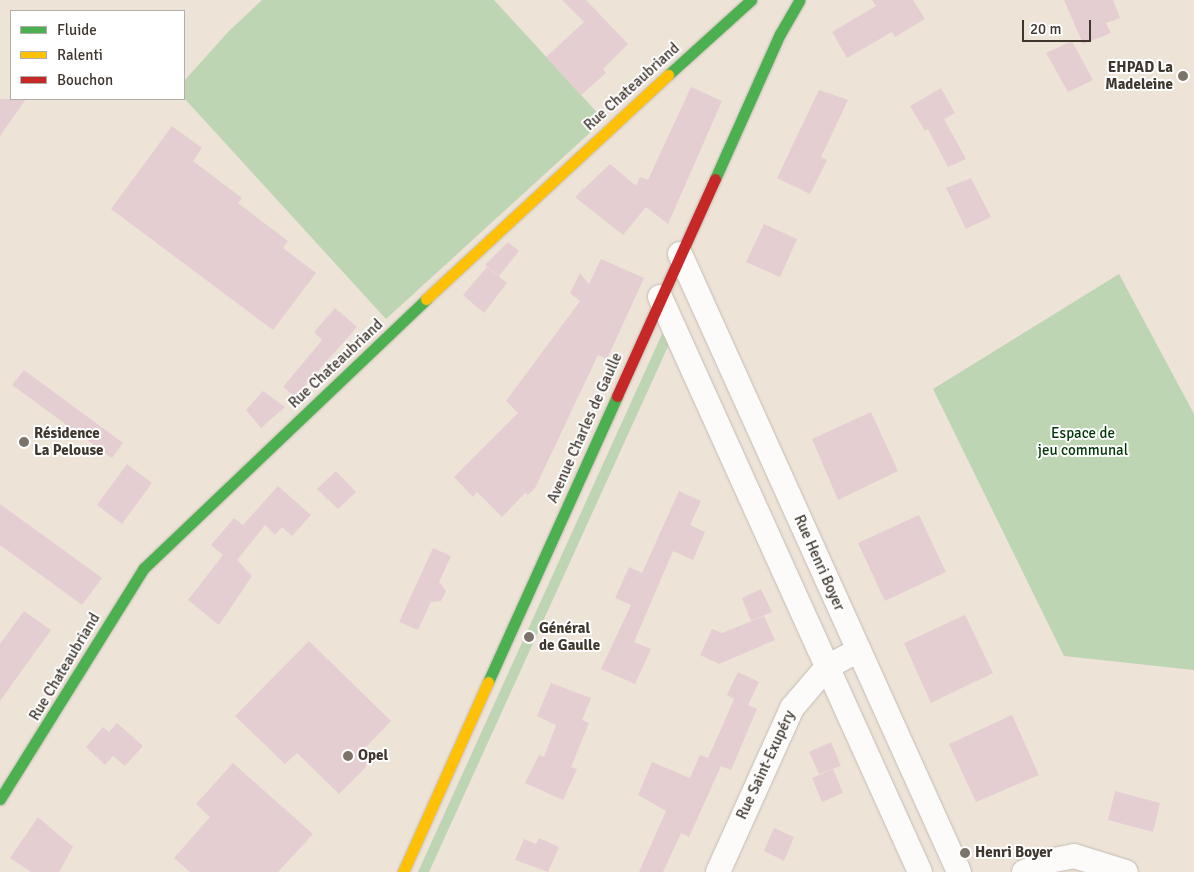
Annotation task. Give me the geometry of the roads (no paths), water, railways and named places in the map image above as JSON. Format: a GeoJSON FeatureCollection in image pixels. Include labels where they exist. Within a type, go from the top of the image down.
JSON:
{"type":"FeatureCollection","features":[{"type":"Feature","properties":{"kind":"street","name":"Rue Chateaubriand"},"geometry":{"type":"LineString","coordinates":[[0,799],[144,568],[528,202],[751,0]]}},
{"type":"Feature","properties":{"kind":"street","name":"Avenue Charles de Gaulle"},"geometry":{"type":"LineString","coordinates":[[403,872],[660,297],[780,34],[800,0]]}},
{"type":"Feature","properties":{"kind":"street","name":"Rue Henri Boyer"},"geometry":{"type":"LineString","coordinates":[[680,254],[958,872]]}},
{"type":"Feature","properties":{"kind":"street"},"geometry":{"type":"LineString","coordinates":[[660,297],[920,872]]}},
{"type":"Feature","properties":{"kind":"street","name":"Rue Saint-Exupéry"},"geometry":{"type":"LineString","coordinates":[[718,872],[792,708],[828,667],[859,650]]}},
{"type":"Feature","properties":{"kind":"street"},"geometry":{"type":"LineString","coordinates":[[1024,872],[1074,856],[1126,872]]}},
{"type":"Feature","properties":{"kind":"place","name":"EHPAD La Madeleine"},"geometry":{"type":"Point","coordinates":[1183,76]}},
{"type":"Feature","properties":{"kind":"place","name":"Résidence La Pelouse"},"geometry":{"type":"Point","coordinates":[24,442]}},
{"type":"Feature","properties":{"kind":"place","name":"Général de Gaulle"},"geometry":{"type":"Point","coordinates":[529,637]}},
{"type":"Feature","properties":{"kind":"place","name":"Opel"},"geometry":{"type":"Point","coordinates":[348,756]}},
{"type":"Feature","properties":{"kind":"place","name":"Henri Boyer"},"geometry":{"type":"Point","coordinates":[965,853]}},
{"type":"Feature","properties":{"kind":"park label","name":"Espace de jeu communal"},"geometry":{"type":"Point","coordinates":[1083,442]}}]}
